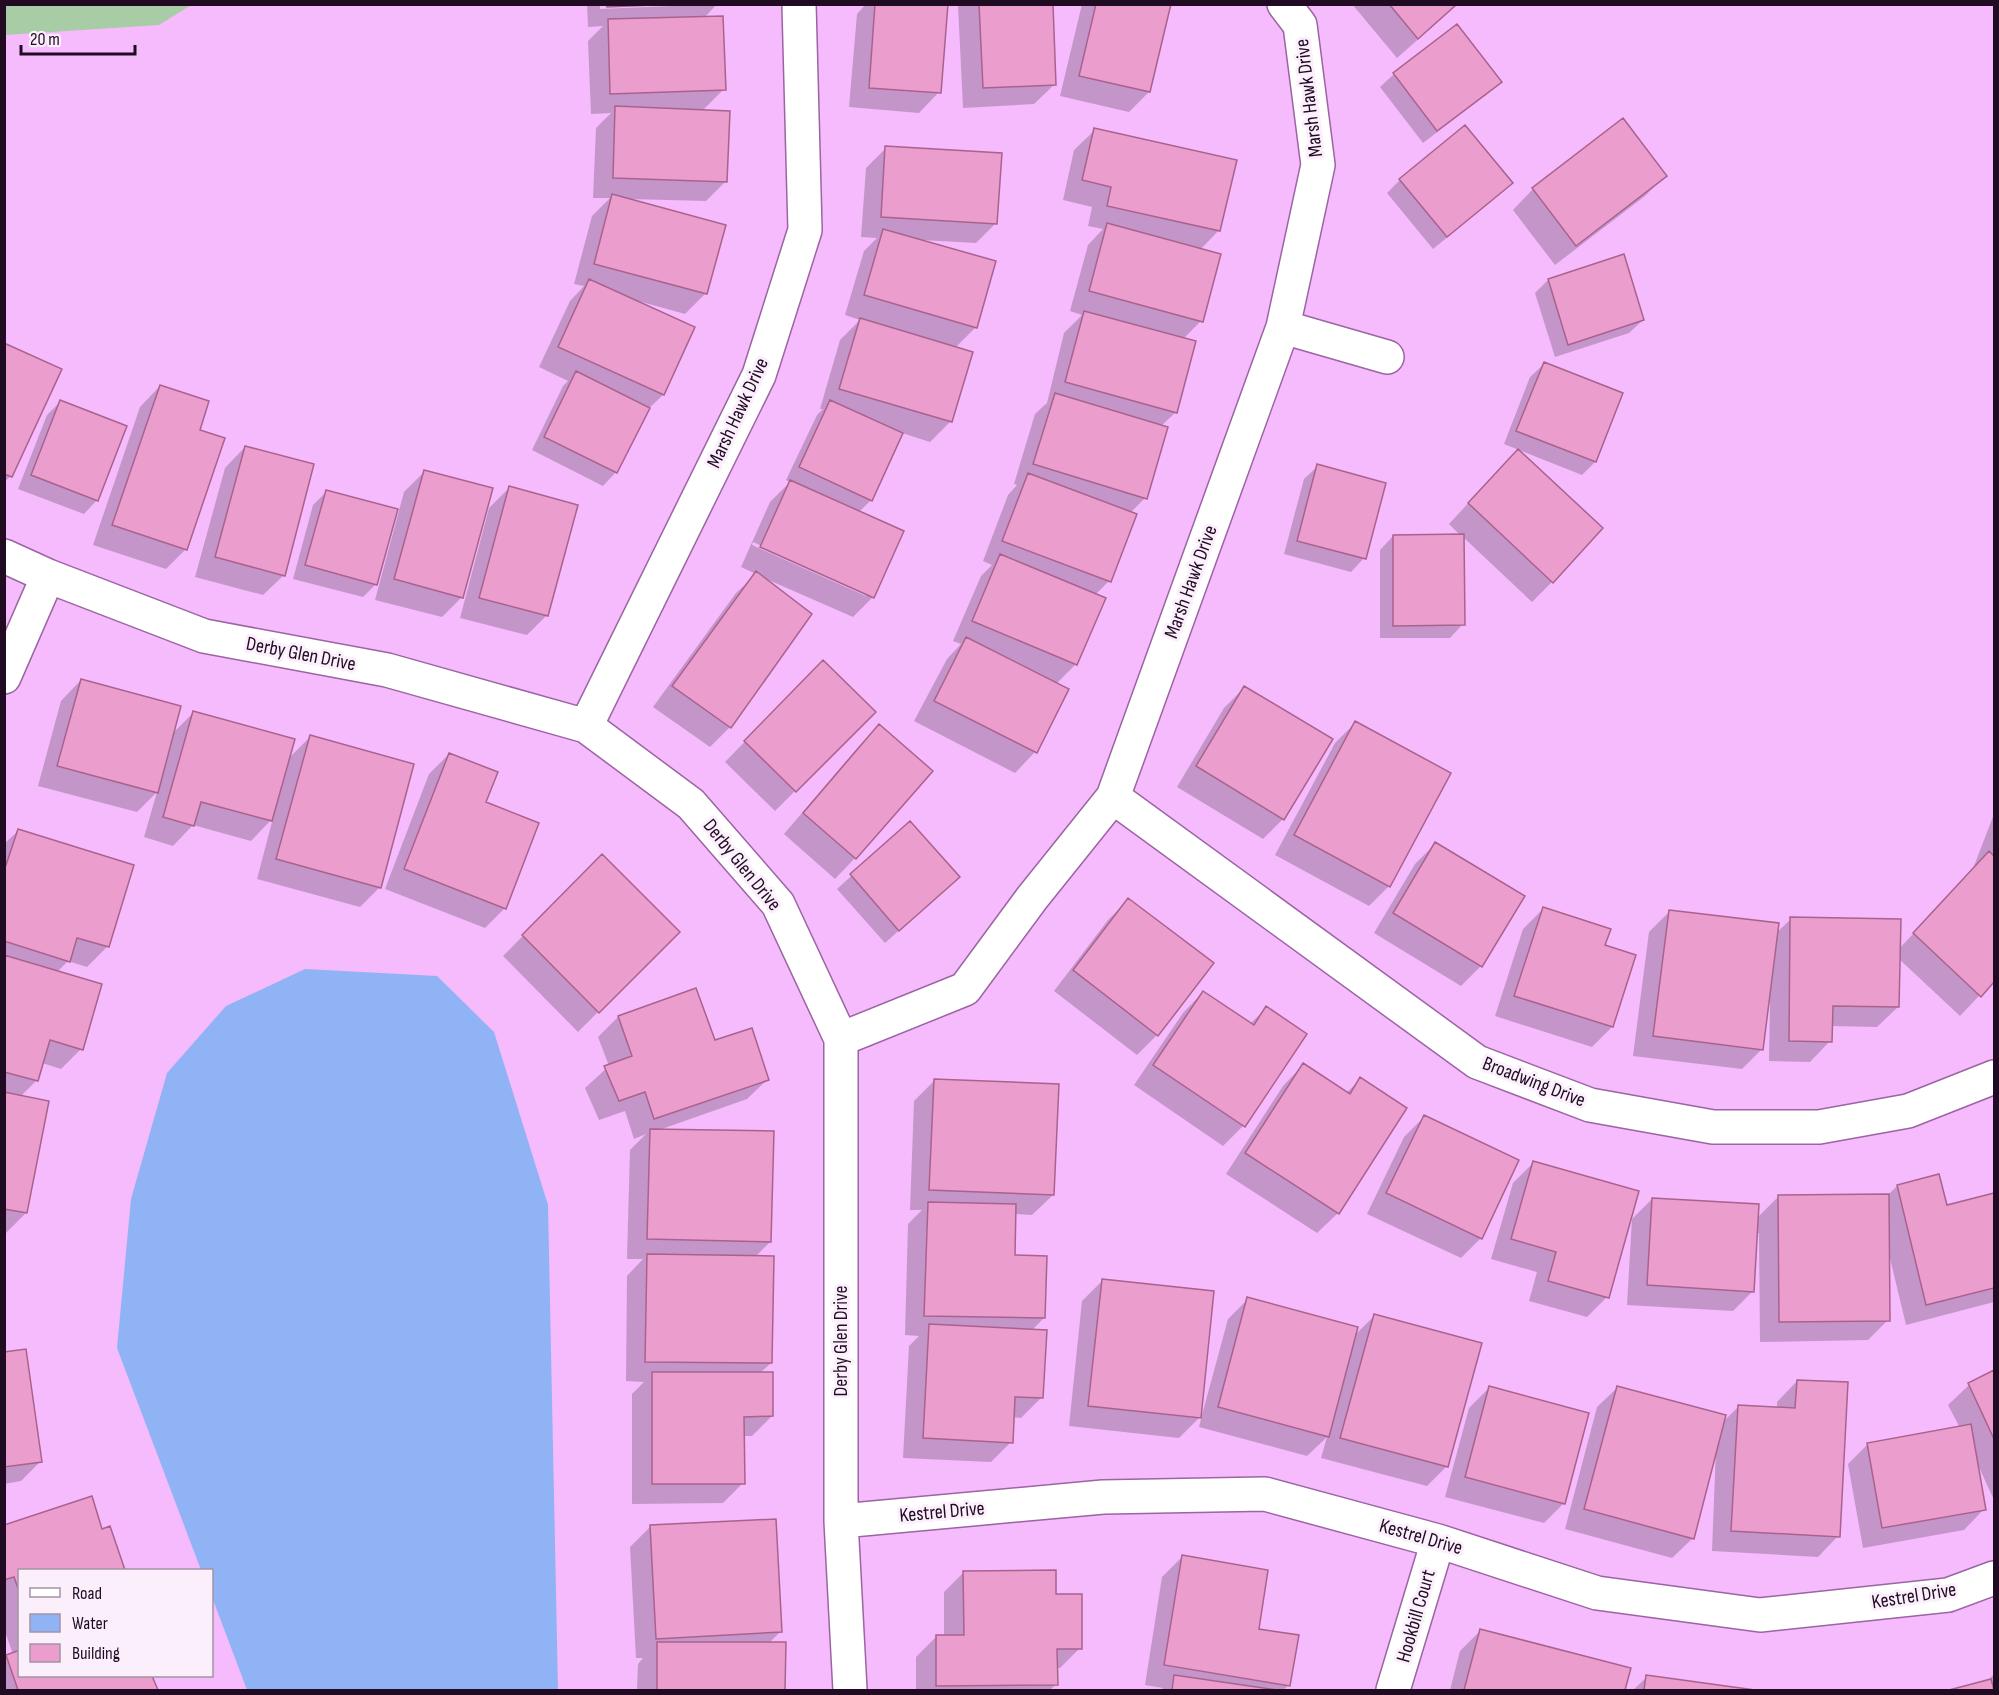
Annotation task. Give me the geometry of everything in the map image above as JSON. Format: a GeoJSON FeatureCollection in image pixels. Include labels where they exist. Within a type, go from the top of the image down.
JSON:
{"type":"FeatureCollection","features":[{"type":"Feature","properties":{"kind":"street","name":"Marsh Hawk Drive"},"geometry":{"type":"LineString","coordinates":[[586,726],[759,375],[805,230],[799,4]]}},
{"type":"Feature","properties":{"kind":"street","name":"Marsh Hawk Drive"},"geometry":{"type":"LineString","coordinates":[[841,1039],[965,989],[1032,898],[1113,797],[1284,327],[1318,165],[1300,24],[1284,4]]}},
{"type":"Feature","properties":{"kind":"street"},"geometry":{"type":"LineString","coordinates":[[1284,327],[1387,357]]}},
{"type":"Feature","properties":{"kind":"street","name":"Derby Glen Drive"},"geometry":{"type":"LineString","coordinates":[[4,556],[48,576],[204,636],[387,670],[586,726],[691,804],[778,904],[841,1039],[841,1521],[850,1690]]}},
{"type":"Feature","properties":{"kind":"street"},"geometry":{"type":"LineString","coordinates":[[4,677],[48,576]]}},
{"type":"Feature","properties":{"kind":"street","name":"Broadwing Drive"},"geometry":{"type":"LineString","coordinates":[[1113,797],[1477,1062],[1590,1105],[1713,1127],[1819,1127],[1908,1111],[1995,1077]]}},
{"type":"Feature","properties":{"kind":"street","name":"Kestrel Drive"},"geometry":{"type":"LineString","coordinates":[[841,1521],[1103,1497],[1265,1494],[1438,1541],[1597,1593],[1760,1615],[1948,1595],[1995,1578]]}},
{"type":"Feature","properties":{"kind":"street","name":"Hookbill Court"},"geometry":{"type":"LineString","coordinates":[[1394,1690],[1438,1541]]}},
{"type":"Feature","properties":{"kind":"green space"},"geometry":{"type":"Polygon","coordinates":[[[5,4],[191,5],[159,25],[5,35],[5,4]]]}},
{"type":"Feature","properties":{"kind":"water"},"geometry":{"type":"Polygon","coordinates":[[[305,969],[437,976],[494,1032],[548,1205],[558,1690],[247,1690],[213,1600],[213,1569],[201,1569],[117,1348],[131,1199],[167,1073],[226,1006],[305,969]]]}},
{"type":"Feature","properties":{"kind":"building"},"geometry":{"type":"Polygon","coordinates":[[[607,4],[677,4],[607,7],[607,4]]]}},
{"type":"Feature","properties":{"kind":"building"},"geometry":{"type":"Polygon","coordinates":[[[875,4],[948,4],[941,93],[869,88],[875,4]]]}},
{"type":"Feature","properties":{"kind":"building"},"geometry":{"type":"Polygon","coordinates":[[[979,4],[1053,4],[1056,85],[983,88],[979,4]]]}},
{"type":"Feature","properties":{"kind":"building"},"geometry":{"type":"Polygon","coordinates":[[[1096,4],[1171,4],[1150,92],[1079,76],[1096,4]]]}},
{"type":"Feature","properties":{"kind":"building"},"geometry":{"type":"Polygon","coordinates":[[[1389,4],[1457,4],[1418,39],[1389,4]]]}},
{"type":"Feature","properties":{"kind":"building"},"geometry":{"type":"Polygon","coordinates":[[[723,16],[726,90],[610,94],[608,19],[723,16]]]}},
{"type":"Feature","properties":{"kind":"building"},"geometry":{"type":"Polygon","coordinates":[[[1457,24],[1502,82],[1437,131],[1393,73],[1457,24]]]}},
{"type":"Feature","properties":{"kind":"building"},"geometry":{"type":"Polygon","coordinates":[[[615,106],[730,111],[727,182],[613,178],[615,106]]]}},
{"type":"Feature","properties":{"kind":"building"},"geometry":{"type":"Polygon","coordinates":[[[1623,118],[1667,176],[1576,246],[1532,188],[1623,118]]]}},
{"type":"Feature","properties":{"kind":"building"},"geometry":{"type":"Polygon","coordinates":[[[1465,125],[1513,183],[1447,237],[1399,179],[1465,125]]]}},
{"type":"Feature","properties":{"kind":"building"},"geometry":{"type":"Polygon","coordinates":[[[1094,128],[1237,160],[1220,231],[1107,206],[1111,187],[1082,180],[1094,128]]]}},
{"type":"Feature","properties":{"kind":"building"},"geometry":{"type":"Polygon","coordinates":[[[885,146],[1002,153],[997,224],[881,217],[885,146]]]}},
{"type":"Feature","properties":{"kind":"building"},"geometry":{"type":"Polygon","coordinates":[[[612,194],[726,225],[707,294],[594,264],[612,194]]]}},
{"type":"Feature","properties":{"kind":"building"},"geometry":{"type":"Polygon","coordinates":[[[1107,223],[1221,254],[1203,322],[1089,291],[1107,223]]]}},
{"type":"Feature","properties":{"kind":"building"},"geometry":{"type":"Polygon","coordinates":[[[883,229],[996,261],[977,328],[864,295],[883,229]]]}},
{"type":"Feature","properties":{"kind":"building"},"geometry":{"type":"Polygon","coordinates":[[[1624,254],[1644,320],[1568,345],[1548,279],[1624,254]]]}},
{"type":"Feature","properties":{"kind":"building"},"geometry":{"type":"Polygon","coordinates":[[[589,279],[695,327],[664,395],[558,347],[589,279]]]}},
{"type":"Feature","properties":{"kind":"building"},"geometry":{"type":"Polygon","coordinates":[[[1084,311],[1196,341],[1177,413],[1065,382],[1084,311]]]}},
{"type":"Feature","properties":{"kind":"building"},"geometry":{"type":"Polygon","coordinates":[[[860,318],[973,352],[952,422],[839,389],[860,318]]]}},
{"type":"Feature","properties":{"kind":"building"},"geometry":{"type":"Polygon","coordinates":[[[4,343],[62,369],[12,477],[4,474],[4,343]]]}},
{"type":"Feature","properties":{"kind":"building"},"geometry":{"type":"Polygon","coordinates":[[[1544,362],[1623,393],[1596,462],[1516,431],[1544,362]]]}},
{"type":"Feature","properties":{"kind":"building"},"geometry":{"type":"Polygon","coordinates":[[[576,371],[650,408],[617,473],[544,437],[576,371]]]}},
{"type":"Feature","properties":{"kind":"building"},"geometry":{"type":"Polygon","coordinates":[[[160,385],[209,401],[200,430],[225,438],[187,550],[112,525],[160,385]]]}},
{"type":"Feature","properties":{"kind":"building"},"geometry":{"type":"Polygon","coordinates":[[[1055,393],[1168,427],[1147,499],[1033,464],[1055,393]]]}},
{"type":"Feature","properties":{"kind":"building"},"geometry":{"type":"Polygon","coordinates":[[[60,400],[127,426],[98,501],[31,475],[60,400]]]}},
{"type":"Feature","properties":{"kind":"building"},"geometry":{"type":"Polygon","coordinates":[[[830,400],[903,433],[872,501],[799,467],[830,400]]]}},
{"type":"Feature","properties":{"kind":"building"},"geometry":{"type":"Polygon","coordinates":[[[245,446],[314,464],[285,576],[215,557],[245,446]]]}},
{"type":"Feature","properties":{"kind":"building"},"geometry":{"type":"Polygon","coordinates":[[[1518,449],[1603,528],[1553,583],[1468,503],[1518,449]]]}},
{"type":"Feature","properties":{"kind":"building"},"geometry":{"type":"Polygon","coordinates":[[[1317,464],[1386,483],[1366,559],[1297,541],[1317,464]]]}},
{"type":"Feature","properties":{"kind":"building"},"geometry":{"type":"Polygon","coordinates":[[[424,470],[493,488],[463,598],[394,579],[424,470]]]}},
{"type":"Feature","properties":{"kind":"building"},"geometry":{"type":"Polygon","coordinates":[[[1028,473],[1137,514],[1111,582],[1002,541],[1028,473]]]}},
{"type":"Feature","properties":{"kind":"building"},"geometry":{"type":"Polygon","coordinates":[[[790,480],[904,531],[874,598],[760,547],[790,480]]]}},
{"type":"Feature","properties":{"kind":"building"},"geometry":{"type":"Polygon","coordinates":[[[509,486],[578,505],[548,616],[479,598],[509,486]]]}},
{"type":"Feature","properties":{"kind":"building"},"geometry":{"type":"Polygon","coordinates":[[[326,490],[398,509],[377,585],[305,565],[326,490]]]}},
{"type":"Feature","properties":{"kind":"building"},"geometry":{"type":"Polygon","coordinates":[[[1464,534],[1465,625],[1393,626],[1393,535],[1464,534]]]}},
{"type":"Feature","properties":{"kind":"building"},"geometry":{"type":"Polygon","coordinates":[[[1000,554],[1106,598],[1077,665],[972,621],[1000,554]]]}},
{"type":"Feature","properties":{"kind":"building"},"geometry":{"type":"Polygon","coordinates":[[[756,571],[812,614],[731,728],[672,686],[756,571]]]}},
{"type":"Feature","properties":{"kind":"building"},"geometry":{"type":"Polygon","coordinates":[[[966,637],[1069,689],[1037,753],[934,701],[966,637]]]}},
{"type":"Feature","properties":{"kind":"building"},"geometry":{"type":"Polygon","coordinates":[[[823,660],[876,712],[796,792],[744,741],[823,660]]]}},
{"type":"Feature","properties":{"kind":"building"},"geometry":{"type":"Polygon","coordinates":[[[81,679],[181,706],[158,793],[57,766],[81,679]]]}},
{"type":"Feature","properties":{"kind":"building"},"geometry":{"type":"Polygon","coordinates":[[[1244,686],[1333,739],[1284,820],[1196,766],[1244,686]]]}},
{"type":"Feature","properties":{"kind":"building"},"geometry":{"type":"Polygon","coordinates":[[[193,711],[295,739],[272,821],[201,802],[194,826],[163,817],[193,711]]]}},
{"type":"Feature","properties":{"kind":"building"},"geometry":{"type":"Polygon","coordinates":[[[1355,721],[1451,773],[1390,887],[1294,835],[1355,721]]]}},
{"type":"Feature","properties":{"kind":"building"},"geometry":{"type":"Polygon","coordinates":[[[879,724],[933,771],[856,859],[803,813],[879,724]]]}},
{"type":"Feature","properties":{"kind":"building"},"geometry":{"type":"Polygon","coordinates":[[[310,735],[414,764],[381,888],[276,859],[310,735]]]}},
{"type":"Feature","properties":{"kind":"building"},"geometry":{"type":"Polygon","coordinates":[[[449,753],[498,772],[486,802],[539,823],[506,909],[404,869],[449,753]]]}},
{"type":"Feature","properties":{"kind":"building"},"geometry":{"type":"Polygon","coordinates":[[[910,821],[960,877],[899,931],[850,874],[910,821]]]}},
{"type":"Feature","properties":{"kind":"building"},"geometry":{"type":"Polygon","coordinates":[[[18,829],[134,865],[109,947],[77,938],[70,962],[4,941],[4,871],[18,829]]]}},
{"type":"Feature","properties":{"kind":"building"},"geometry":{"type":"Polygon","coordinates":[[[1435,842],[1525,896],[1482,967],[1393,913],[1435,842]]]}},
{"type":"Feature","properties":{"kind":"building"},"geometry":{"type":"Polygon","coordinates":[[[1989,851],[1994,856],[1994,982],[1981,997],[1913,933],[1989,851]]]}},
{"type":"Feature","properties":{"kind":"building"},"geometry":{"type":"Polygon","coordinates":[[[602,854],[680,932],[599,1013],[522,935],[602,854]]]}},
{"type":"Feature","properties":{"kind":"building"},"geometry":{"type":"Polygon","coordinates":[[[1128,898],[1214,963],[1158,1036],[1073,970],[1128,898]]]}},
{"type":"Feature","properties":{"kind":"building"},"geometry":{"type":"Polygon","coordinates":[[[1543,907],[1611,929],[1605,945],[1636,955],[1613,1027],[1514,996],[1543,907]]]}},
{"type":"Feature","properties":{"kind":"building"},"geometry":{"type":"Polygon","coordinates":[[[1669,910],[1779,923],[1763,1050],[1653,1036],[1669,910]]]}},
{"type":"Feature","properties":{"kind":"building"},"geometry":{"type":"Polygon","coordinates":[[[1790,917],[1901,919],[1899,1007],[1833,1006],[1832,1042],[1789,1041],[1790,917]]]}},
{"type":"Feature","properties":{"kind":"building"},"geometry":{"type":"Polygon","coordinates":[[[4,955],[102,984],[83,1050],[50,1040],[38,1081],[4,1072],[4,955]]]}},
{"type":"Feature","properties":{"kind":"building"},"geometry":{"type":"Polygon","coordinates":[[[696,988],[715,1040],[752,1028],[769,1080],[654,1119],[645,1092],[619,1101],[604,1066],[632,1056],[618,1016],[696,988]]]}},
{"type":"Feature","properties":{"kind":"building"},"geometry":{"type":"Polygon","coordinates":[[[1203,991],[1254,1025],[1266,1006],[1307,1034],[1245,1127],[1153,1065],[1203,991]]]}},
{"type":"Feature","properties":{"kind":"building"},"geometry":{"type":"Polygon","coordinates":[[[1303,1063],[1350,1094],[1360,1077],[1407,1108],[1339,1214],[1245,1153],[1303,1063]]]}},
{"type":"Feature","properties":{"kind":"building"},"geometry":{"type":"Polygon","coordinates":[[[934,1079],[1059,1084],[1054,1195],[929,1190],[934,1079]]]}},
{"type":"Feature","properties":{"kind":"building"},"geometry":{"type":"Polygon","coordinates":[[[4,1092],[49,1101],[27,1213],[4,1209],[4,1092]]]}},
{"type":"Feature","properties":{"kind":"building"},"geometry":{"type":"Polygon","coordinates":[[[1424,1115],[1519,1160],[1482,1239],[1386,1193],[1424,1115]]]}},
{"type":"Feature","properties":{"kind":"building"},"geometry":{"type":"Polygon","coordinates":[[[650,1129],[774,1131],[771,1242],[647,1239],[650,1129]]]}},
{"type":"Feature","properties":{"kind":"building"},"geometry":{"type":"Polygon","coordinates":[[[1533,1161],[1639,1191],[1609,1298],[1548,1281],[1556,1252],[1511,1239],[1533,1161]]]}},
{"type":"Feature","properties":{"kind":"building"},"geometry":{"type":"Polygon","coordinates":[[[1939,1174],[1947,1205],[1994,1193],[1994,1288],[1926,1305],[1897,1185],[1939,1174]]]}},
{"type":"Feature","properties":{"kind":"building"},"geometry":{"type":"Polygon","coordinates":[[[1889,1194],[1890,1321],[1779,1322],[1778,1195],[1889,1194]]]}},
{"type":"Feature","properties":{"kind":"building"},"geometry":{"type":"Polygon","coordinates":[[[1652,1198],[1759,1204],[1754,1292],[1647,1285],[1652,1198]]]}},
{"type":"Feature","properties":{"kind":"building"},"geometry":{"type":"Polygon","coordinates":[[[928,1202],[1016,1204],[1015,1255],[1047,1256],[1045,1318],[924,1316],[928,1202]]]}},
{"type":"Feature","properties":{"kind":"building"},"geometry":{"type":"Polygon","coordinates":[[[647,1254],[774,1256],[772,1363],[645,1362],[647,1254]]]}},
{"type":"Feature","properties":{"kind":"building"},"geometry":{"type":"Polygon","coordinates":[[[1102,1279],[1214,1291],[1201,1418],[1088,1406],[1102,1279]]]}},
{"type":"Feature","properties":{"kind":"building"},"geometry":{"type":"Polygon","coordinates":[[[1247,1297],[1358,1327],[1329,1437],[1218,1407],[1247,1297]]]}},
{"type":"Feature","properties":{"kind":"building"},"geometry":{"type":"Polygon","coordinates":[[[1374,1314],[1482,1343],[1448,1467],[1340,1438],[1374,1314]]]}},
{"type":"Feature","properties":{"kind":"building"},"geometry":{"type":"Polygon","coordinates":[[[929,1324],[1047,1330],[1043,1398],[1015,1397],[1013,1443],[923,1438],[929,1324]]]}},
{"type":"Feature","properties":{"kind":"building"},"geometry":{"type":"Polygon","coordinates":[[[26,1349],[42,1462],[4,1467],[4,1352],[26,1349]]]}},
{"type":"Feature","properties":{"kind":"building"},"geometry":{"type":"Polygon","coordinates":[[[1994,1370],[1994,1439],[1968,1383],[1994,1370]]]}},
{"type":"Feature","properties":{"kind":"building"},"geometry":{"type":"Polygon","coordinates":[[[652,1372],[773,1372],[773,1416],[744,1417],[745,1484],[652,1484],[652,1372]]]}},
{"type":"Feature","properties":{"kind":"building"},"geometry":{"type":"Polygon","coordinates":[[[1797,1380],[1848,1382],[1840,1537],[1731,1531],[1738,1405],[1795,1408],[1797,1380]]]}},
{"type":"Feature","properties":{"kind":"building"},"geometry":{"type":"Polygon","coordinates":[[[1489,1386],[1589,1413],[1565,1504],[1465,1477],[1489,1386]]]}},
{"type":"Feature","properties":{"kind":"building"},"geometry":{"type":"Polygon","coordinates":[[[1617,1386],[1726,1415],[1694,1539],[1584,1509],[1617,1386]]]}},
{"type":"Feature","properties":{"kind":"building"},"geometry":{"type":"Polygon","coordinates":[[[1971,1424],[1986,1510],[1882,1528],[1867,1443],[1971,1424]]]}},
{"type":"Feature","properties":{"kind":"building"},"geometry":{"type":"Polygon","coordinates":[[[92,1496],[102,1529],[110,1526],[125,1569],[18,1569],[18,1588],[14,1577],[4,1580],[4,1525],[92,1496]]]}},
{"type":"Feature","properties":{"kind":"building"},"geometry":{"type":"Polygon","coordinates":[[[776,1519],[782,1632],[656,1639],[650,1525],[776,1519]]]}},
{"type":"Feature","properties":{"kind":"building"},"geometry":{"type":"Polygon","coordinates":[[[1182,1555],[1268,1570],[1259,1629],[1299,1635],[1290,1686],[1164,1665],[1182,1555]]]}},
{"type":"Feature","properties":{"kind":"building"},"geometry":{"type":"Polygon","coordinates":[[[1056,1570],[1056,1594],[1082,1594],[1082,1649],[1057,1649],[1058,1685],[936,1686],[936,1635],[964,1635],[963,1571],[1056,1570]]]}},
{"type":"Feature","properties":{"kind":"building"},"geometry":{"type":"Polygon","coordinates":[[[1480,1629],[1631,1668],[1625,1690],[1464,1690],[1480,1629]]]}},
{"type":"Feature","properties":{"kind":"building"},"geometry":{"type":"Polygon","coordinates":[[[657,1642],[786,1642],[785,1690],[657,1690],[657,1642]]]}},
{"type":"Feature","properties":{"kind":"building"},"geometry":{"type":"Polygon","coordinates":[[[18,1651],[18,1677],[152,1677],[158,1690],[18,1690],[6,1655],[18,1651]]]}},
{"type":"Feature","properties":{"kind":"building"},"geometry":{"type":"Polygon","coordinates":[[[1174,1675],[1277,1690],[1172,1690],[1174,1675]]]}},
{"type":"Feature","properties":{"kind":"building"},"geometry":{"type":"Polygon","coordinates":[[[1646,1675],[1755,1690],[1644,1690],[1646,1675]]]}},
{"type":"Feature","properties":{"kind":"building"},"geometry":{"type":"Polygon","coordinates":[[[1991,1679],[1994,1690],[1949,1690],[1991,1679]]]}}]}
